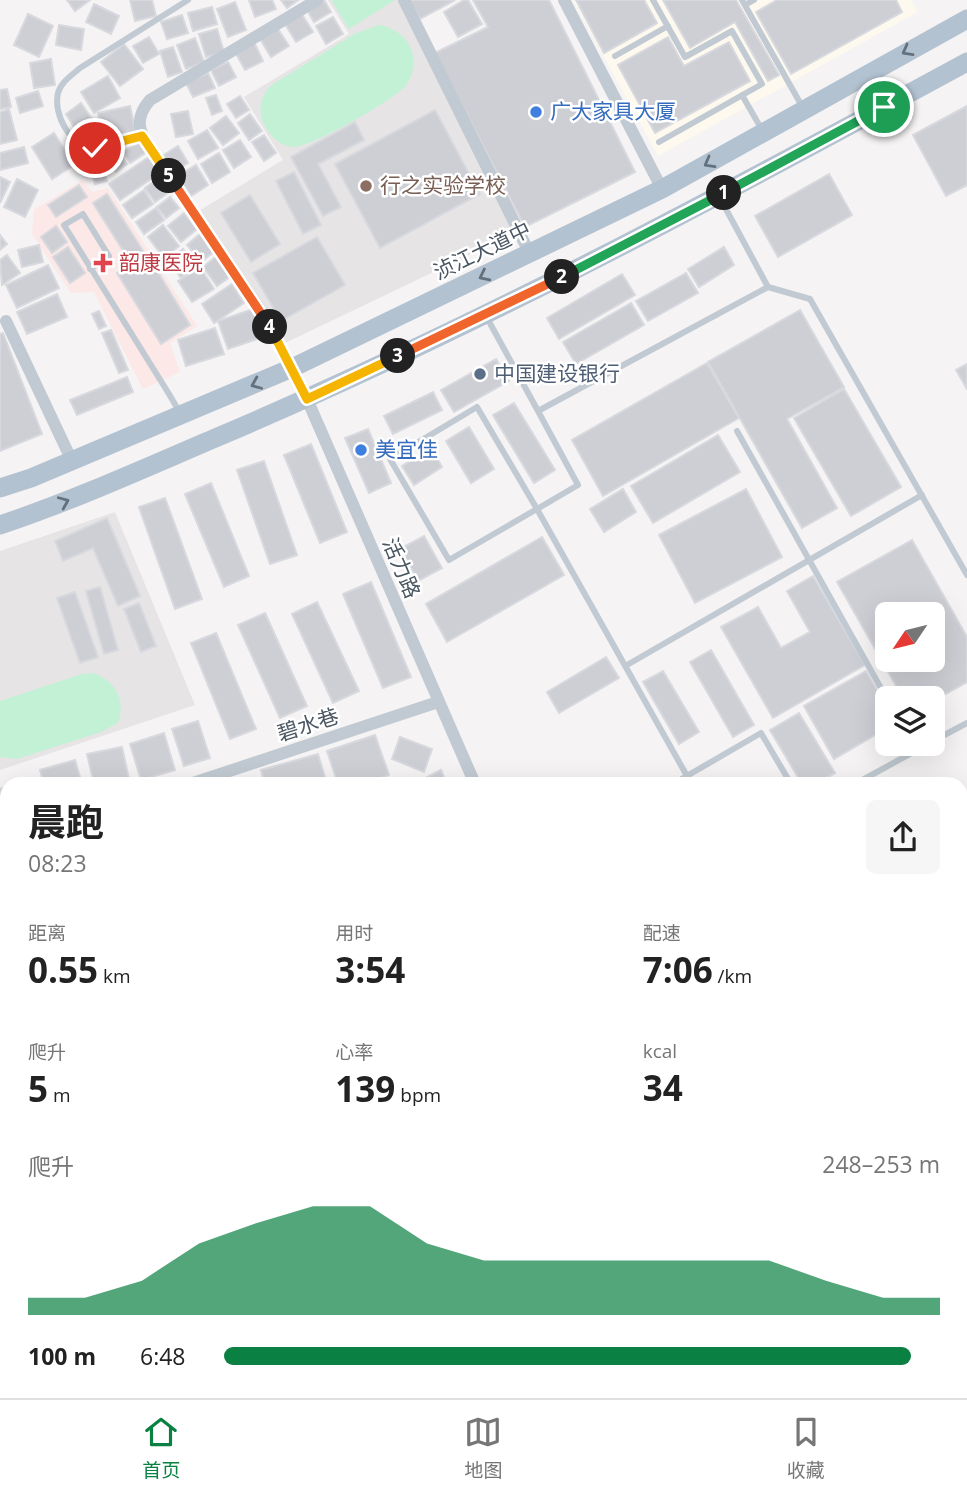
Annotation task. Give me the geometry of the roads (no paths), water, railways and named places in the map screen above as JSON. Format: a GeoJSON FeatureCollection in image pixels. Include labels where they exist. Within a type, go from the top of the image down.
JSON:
{"type":"FeatureCollection","features":[{"type":"Feature","properties":{"kind":"main road","name":"浈江大道中"},"geometry":{"type":"LineString","coordinates":[[0,488],[72,461],[292,368],[662,190],[967,19]]}},
{"type":"Feature","properties":{"kind":"main road"},"geometry":{"type":"LineString","coordinates":[[0,525],[51,508],[307,399],[485,314],[719,196],[967,62]]}},
{"type":"Feature","properties":{"kind":"street"},"geometry":{"type":"LineString","coordinates":[[142,136],[139,121],[142,110],[150,100],[317,0]]}},
{"type":"Feature","properties":{"kind":"street"},"geometry":{"type":"LineString","coordinates":[[404,0],[530,254]]}},
{"type":"Feature","properties":{"kind":"street"},"geometry":{"type":"LineString","coordinates":[[564,0],[662,190]]}},
{"type":"Feature","properties":{"kind":"street","name":"活力路"},"geometry":{"type":"LineString","coordinates":[[142,136],[263,314],[292,368],[472,777]]}},
{"type":"Feature","properties":{"kind":"street"},"geometry":{"type":"LineString","coordinates":[[6,321],[72,461]]}},
{"type":"Feature","properties":{"kind":"street","name":"碧水巷"},"geometry":{"type":"LineString","coordinates":[[211,777],[438,702]]}},
{"type":"Feature","properties":{"kind":"lane"},"geometry":{"type":"LineString","coordinates":[[142,136],[95,148],[80,143],[65,128],[59,114],[58,91],[80,68],[188,0]]}},
{"type":"Feature","properties":{"kind":"lane"},"geometry":{"type":"LineString","coordinates":[[653,0],[685,57],[732,31],[762,84],[659,142]]}},
{"type":"Feature","properties":{"kind":"lane"},"geometry":{"type":"LineString","coordinates":[[754,0],[743,3],[804,110]]}},
{"type":"Feature","properties":{"kind":"lane"},"geometry":{"type":"LineString","coordinates":[[615,56],[668,26]]}},
{"type":"Feature","properties":{"kind":"lane"},"geometry":{"type":"LineString","coordinates":[[742,95],[763,133]]}},
{"type":"Feature","properties":{"kind":"lane"},"geometry":{"type":"LineString","coordinates":[[719,196],[768,288]]}},
{"type":"Feature","properties":{"kind":"lane"},"geometry":{"type":"LineString","coordinates":[[90,269],[110,257],[83,214],[64,225],[90,269],[181,415]]}},
{"type":"Feature","properties":{"kind":"lane"},"geometry":{"type":"LineString","coordinates":[[538,411],[768,288],[810,299],[967,575]]}},
{"type":"Feature","properties":{"kind":"lane"},"geometry":{"type":"LineString","coordinates":[[485,314],[578,485],[537,509],[449,560],[390,459],[477,407],[537,509],[627,665],[687,776],[761,733],[787,777]]}},
{"type":"Feature","properties":{"kind":"lane"},"geometry":{"type":"LineString","coordinates":[[737,432],[811,559],[880,686]]}},
{"type":"Feature","properties":{"kind":"lane"},"geometry":{"type":"LineString","coordinates":[[627,665],[922,495]]}},
{"type":"Feature","properties":{"kind":"lane"},"geometry":{"type":"LineString","coordinates":[[945,735],[967,723]]}},
{"type":"Feature","properties":{"kind":"lane"},"geometry":{"type":"LineString","coordinates":[[866,777],[900,756]]}},
{"type":"Feature","properties":{"kind":"place","name":"广大家具大厦"},"geometry":{"type":"Point","coordinates":[536,112]}},
{"type":"Feature","properties":{"kind":"place","name":"行之实验学校"},"geometry":{"type":"Point","coordinates":[366,186]}},
{"type":"Feature","properties":{"kind":"place","name":"韶康医院"},"geometry":{"type":"Point","coordinates":[103,263]}},
{"type":"Feature","properties":{"kind":"place","name":"中国建设银行"},"geometry":{"type":"Point","coordinates":[480,374]}},
{"type":"Feature","properties":{"kind":"place","name":"美宜佳"},"geometry":{"type":"Point","coordinates":[361,450]}}]}
